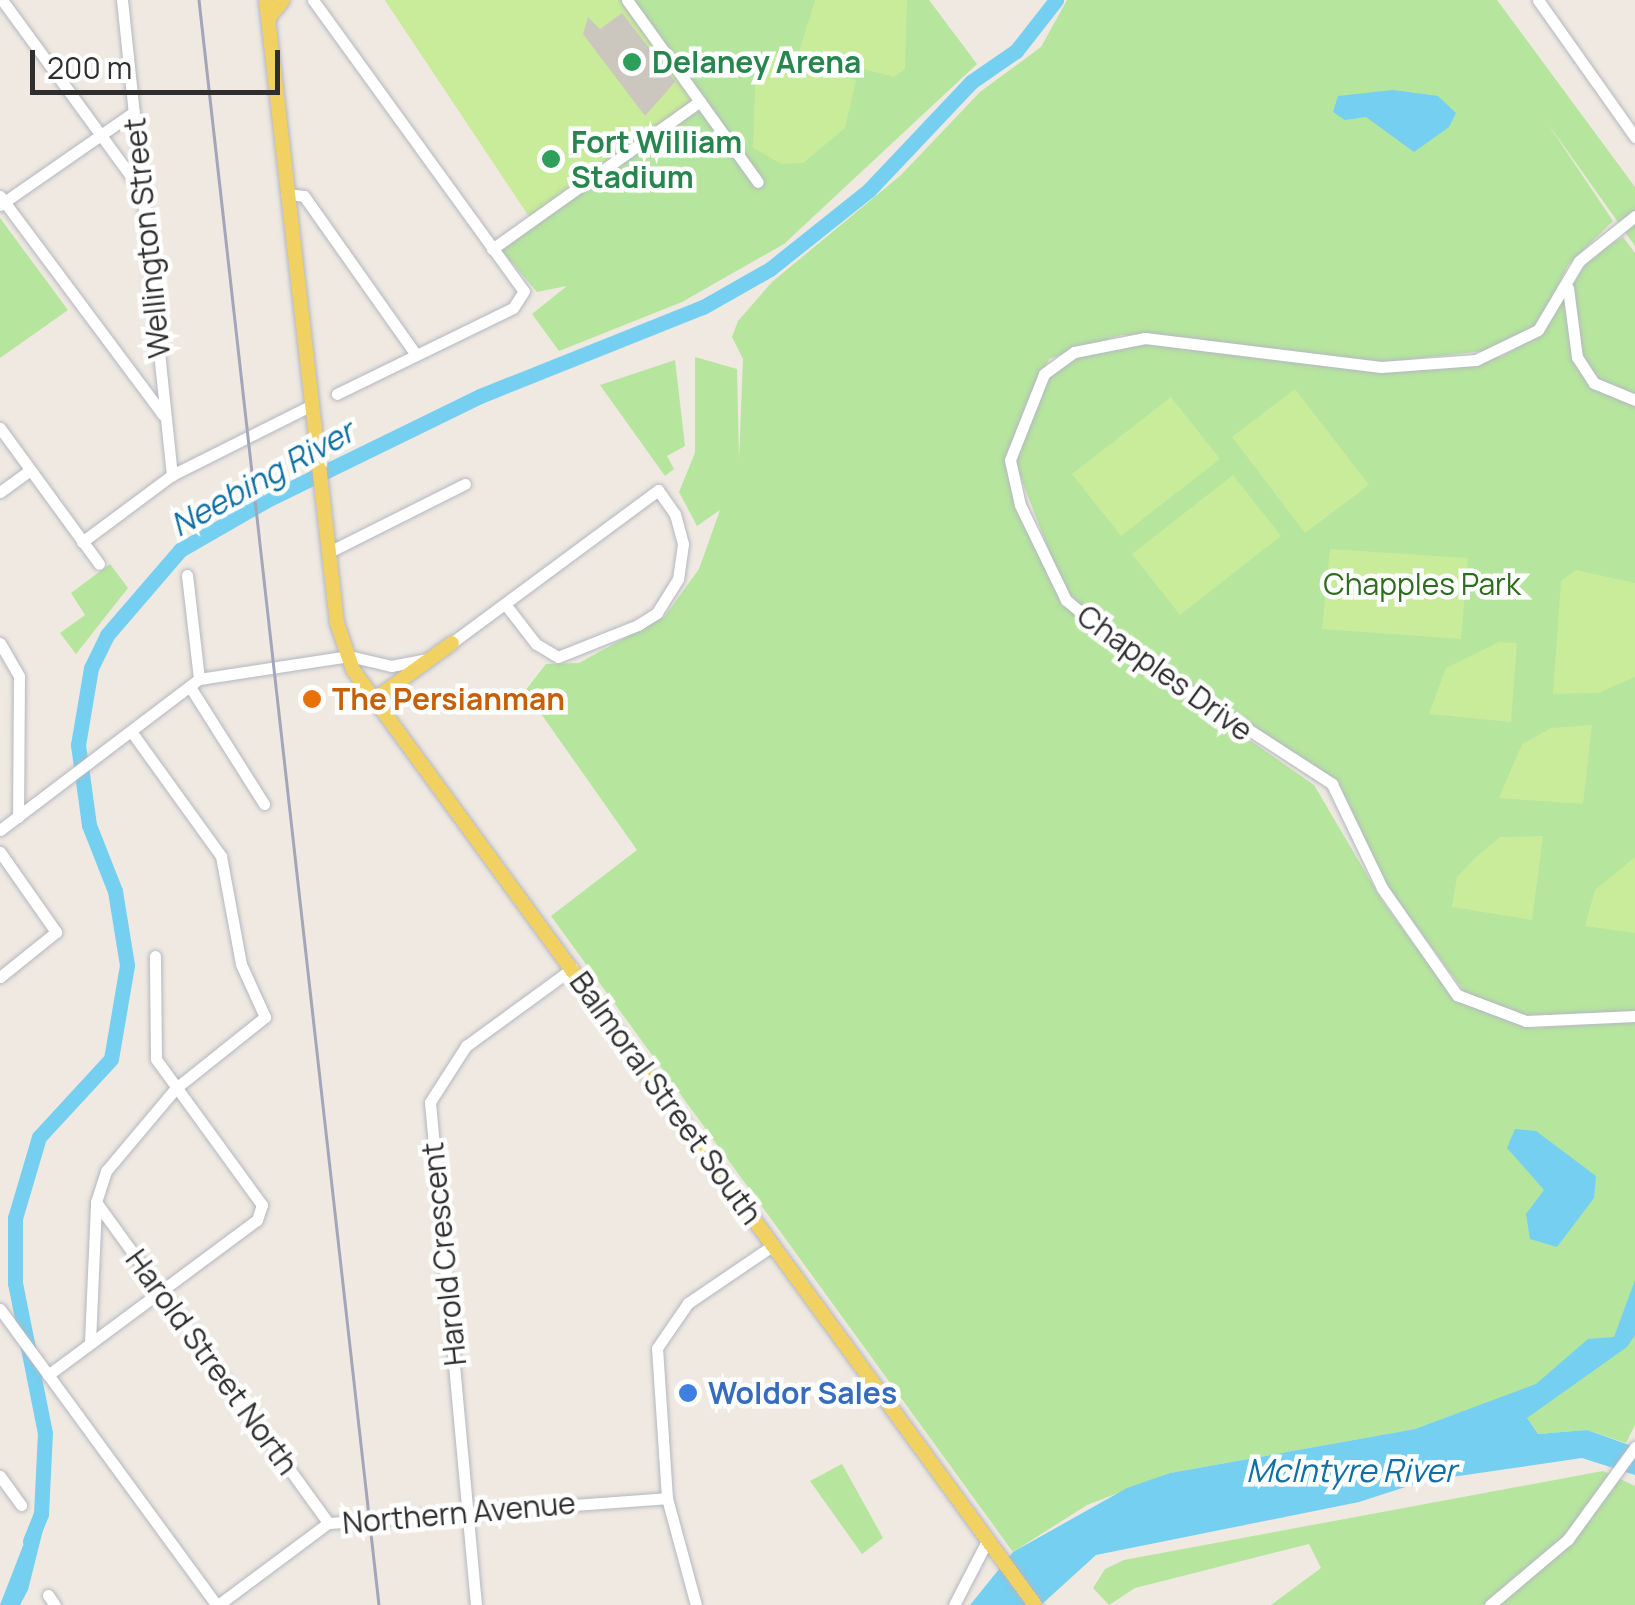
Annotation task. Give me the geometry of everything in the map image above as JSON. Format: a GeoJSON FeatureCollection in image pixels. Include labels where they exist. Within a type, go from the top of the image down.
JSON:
{"type":"FeatureCollection","features":[{"type":"Feature","properties":{"kind":"main road","name":"Balmoral Street South"},"geometry":{"type":"LineString","coordinates":[[266,0],[328,552],[349,656],[375,699],[1036,1605]]}},
{"type":"Feature","properties":{"kind":"main road"},"geometry":{"type":"LineString","coordinates":[[268,19],[283,0]]}},
{"type":"Feature","properties":{"kind":"main road"},"geometry":{"type":"LineString","coordinates":[[375,699],[452,643]]}},
{"type":"Feature","properties":{"kind":"street"},"geometry":{"type":"LineString","coordinates":[[2,0],[144,194]]}},
{"type":"Feature","properties":{"kind":"street","name":"Wellington Street"},"geometry":{"type":"LineString","coordinates":[[122,0],[172,475]]}},
{"type":"Feature","properties":{"kind":"street"},"geometry":{"type":"LineString","coordinates":[[314,0],[492,249],[524,300],[338,394]]}},
{"type":"Feature","properties":{"kind":"street"},"geometry":{"type":"LineString","coordinates":[[627,0],[758,182]]}},
{"type":"Feature","properties":{"kind":"street"},"geometry":{"type":"LineString","coordinates":[[1538,0],[1635,137]]}},
{"type":"Feature","properties":{"kind":"street"},"geometry":{"type":"LineString","coordinates":[[492,249],[700,100]]}},
{"type":"Feature","properties":{"kind":"street"},"geometry":{"type":"LineString","coordinates":[[134,112],[2,201],[165,419]]}},
{"type":"Feature","properties":{"kind":"street"},"geometry":{"type":"LineString","coordinates":[[286,194],[304,196],[416,354]]}},
{"type":"Feature","properties":{"kind":"street","name":"Chapples Drive"},"geometry":{"type":"LineString","coordinates":[[1635,216],[1578,262],[1568,288],[1526,339],[1461,362],[1381,368],[1145,338],[1074,352],[1038,384],[1010,473],[1044,562],[1076,611],[1342,796],[1382,888],[1458,995],[1480,1010],[1540,1023],[1635,1016]]}},
{"type":"Feature","properties":{"kind":"street"},"geometry":{"type":"LineString","coordinates":[[1568,288],[1577,358],[1594,383],[1635,400]]}},
{"type":"Feature","properties":{"kind":"street"},"geometry":{"type":"LineString","coordinates":[[82,542],[172,475],[310,406]]}},
{"type":"Feature","properties":{"kind":"street"},"geometry":{"type":"LineString","coordinates":[[0,428],[99,564]]}},
{"type":"Feature","properties":{"kind":"street"},"geometry":{"type":"LineString","coordinates":[[0,492],[30,470]]}},
{"type":"Feature","properties":{"kind":"street"},"geometry":{"type":"LineString","coordinates":[[328,552],[466,484]]}},
{"type":"Feature","properties":{"kind":"street"},"geometry":{"type":"LineString","coordinates":[[0,830],[196,685],[349,656],[392,666],[422,661],[452,643],[658,490],[675,514],[683,544],[678,579],[657,613],[638,625],[558,656],[536,644],[505,604]]}},
{"type":"Feature","properties":{"kind":"street"},"geometry":{"type":"LineString","coordinates":[[188,575],[196,685],[264,804]]}},
{"type":"Feature","properties":{"kind":"street"},"geometry":{"type":"LineString","coordinates":[[0,642],[20,676],[18,817]]}},
{"type":"Feature","properties":{"kind":"street"},"geometry":{"type":"LineString","coordinates":[[90,1342],[96,1202],[116,1152],[176,1088],[265,1018],[241,964],[221,856],[133,734]]}},
{"type":"Feature","properties":{"kind":"street"},"geometry":{"type":"LineString","coordinates":[[0,852],[56,932],[0,976]]}},
{"type":"Feature","properties":{"kind":"street"},"geometry":{"type":"LineString","coordinates":[[45,1370],[90,1342],[257,1220],[255,1192],[176,1088],[153,1050],[155,956]]}},
{"type":"Feature","properties":{"kind":"street","name":"Harold Crescent"},"geometry":{"type":"LineString","coordinates":[[476,1605],[430,1102],[466,1046],[573,968]]}},
{"type":"Feature","properties":{"kind":"street","name":"Harold Street North"},"geometry":{"type":"LineString","coordinates":[[96,1202],[328,1522]]}},
{"type":"Feature","properties":{"kind":"street"},"geometry":{"type":"LineString","coordinates":[[696,1605],[667,1498],[653,1373],[662,1334],[688,1303],[772,1246]]}},
{"type":"Feature","properties":{"kind":"street"},"geometry":{"type":"LineString","coordinates":[[0,1309],[7,1324],[218,1605]]}},
{"type":"Feature","properties":{"kind":"street"},"geometry":{"type":"LineString","coordinates":[[1490,1605],[1568,1539],[1614,1482],[1635,1447]]}},
{"type":"Feature","properties":{"kind":"street"},"geometry":{"type":"LineString","coordinates":[[0,1476],[21,1505]]}},
{"type":"Feature","properties":{"kind":"street","name":"Northern Avenue"},"geometry":{"type":"LineString","coordinates":[[218,1605],[328,1522],[667,1498]]}},
{"type":"Feature","properties":{"kind":"street"},"geometry":{"type":"LineString","coordinates":[[954,1605],[988,1539]]}},
{"type":"Feature","properties":{"kind":"green space"},"geometry":{"type":"Polygon","coordinates":[[[385,0],[929,0],[977,64],[784,244],[682,302],[559,351],[532,314],[567,286],[537,292],[502,251],[535,225],[385,0]]]}},
{"type":"Feature","properties":{"kind":"green space","name":"Fort William Stadium"},"geometry":{"type":"Polygon","coordinates":[[[385,0],[619,0],[692,100],[530,218],[385,0]]]}},
{"type":"Feature","properties":{"kind":"green space"},"geometry":{"type":"Polygon","coordinates":[[[815,0],[907,0],[905,69],[894,77],[799,52],[815,0]]]}},
{"type":"Feature","properties":{"kind":"green space","name":"Chapples Park"},"geometry":{"type":"Polygon","coordinates":[[[1067,0],[1497,0],[1635,187],[1635,246],[1546,121],[1613,221],[1568,265],[1539,324],[1485,351],[1376,363],[1445,369],[1503,356],[1541,333],[1591,256],[1623,237],[1635,253],[1635,1011],[1523,1016],[1468,997],[1389,889],[1338,782],[1201,696],[1066,594],[1015,463],[1049,376],[1070,359],[1129,344],[1204,339],[1121,335],[1049,359],[1005,464],[1060,600],[1100,636],[1314,785],[1383,902],[1455,1000],[1531,1028],[1635,1022],[1635,1425],[1626,1443],[1587,1430],[1538,1434],[1527,1418],[1525,1389],[1415,1429],[1170,1473],[1087,1505],[1013,1552],[551,916],[637,850],[525,691],[546,664],[579,663],[665,616],[699,569],[720,510],[697,526],[679,492],[695,453],[695,357],[737,369],[739,460],[743,359],[732,337],[738,321],[772,282],[901,175],[980,92],[1041,47],[1067,0]]]}},
{"type":"Feature","properties":{"kind":"green space"},"geometry":{"type":"Polygon","coordinates":[[[769,53],[856,80],[845,128],[803,163],[782,164],[753,148],[756,62],[769,53]]]}},
{"type":"Feature","properties":{"kind":"green space"},"geometry":{"type":"Polygon","coordinates":[[[0,218],[68,310],[0,358],[0,218]]]}},
{"type":"Feature","properties":{"kind":"green space"},"geometry":{"type":"Polygon","coordinates":[[[675,360],[685,446],[667,456],[674,469],[665,476],[600,385],[675,360]]]}},
{"type":"Feature","properties":{"kind":"green space"},"geometry":{"type":"Polygon","coordinates":[[[1295,389],[1369,485],[1305,533],[1232,437],[1295,389]]]}},
{"type":"Feature","properties":{"kind":"green space"},"geometry":{"type":"Polygon","coordinates":[[[1171,397],[1220,459],[1121,536],[1072,474],[1171,397]]]}},
{"type":"Feature","properties":{"kind":"green space"},"geometry":{"type":"Polygon","coordinates":[[[1233,475],[1281,536],[1180,615],[1132,554],[1233,475]]]}},
{"type":"Feature","properties":{"kind":"green space","name":"Chapples Park"},"geometry":{"type":"Polygon","coordinates":[[[1330,549],[1468,558],[1461,639],[1322,629],[1330,549]]]}},
{"type":"Feature","properties":{"kind":"green space"},"geometry":{"type":"Polygon","coordinates":[[[110,564],[128,588],[76,654],[60,633],[85,615],[71,593],[110,564]]]}},
{"type":"Feature","properties":{"kind":"green space"},"geometry":{"type":"Polygon","coordinates":[[[1576,570],[1635,583],[1635,677],[1598,693],[1553,694],[1561,581],[1576,570]]]}},
{"type":"Feature","properties":{"kind":"green space"},"geometry":{"type":"Polygon","coordinates":[[[1499,642],[1517,643],[1511,722],[1429,714],[1446,668],[1499,642]]]}},
{"type":"Feature","properties":{"kind":"green space"},"geometry":{"type":"Polygon","coordinates":[[[1592,725],[1583,804],[1499,798],[1522,744],[1551,728],[1592,725]]]}},
{"type":"Feature","properties":{"kind":"green space"},"geometry":{"type":"Polygon","coordinates":[[[1543,836],[1532,920],[1452,907],[1457,877],[1500,837],[1543,836]]]}},
{"type":"Feature","properties":{"kind":"green space"},"geometry":{"type":"Polygon","coordinates":[[[1635,857],[1635,933],[1585,926],[1595,890],[1635,857]]]}},
{"type":"Feature","properties":{"kind":"green space"},"geometry":{"type":"Polygon","coordinates":[[[842,1464],[883,1538],[862,1554],[810,1481],[842,1464]]]}},
{"type":"Feature","properties":{"kind":"green space"},"geometry":{"type":"Polygon","coordinates":[[[1603,1471],[1635,1486],[1635,1605],[1271,1605],[1321,1568],[1309,1544],[1135,1588],[1109,1605],[1093,1588],[1105,1569],[1124,1560],[1603,1471]]]}},
{"type":"Feature","properties":{"kind":"water"},"geometry":{"type":"Polygon","coordinates":[[[1393,90],[1438,96],[1456,113],[1449,127],[1414,152],[1366,117],[1345,120],[1333,112],[1338,96],[1393,90]]]}},
{"type":"Feature","properties":{"kind":"water"},"geometry":{"type":"Polygon","coordinates":[[[1515,1129],[1536,1131],[1596,1176],[1594,1198],[1557,1247],[1530,1239],[1526,1214],[1544,1190],[1507,1148],[1515,1129]]]}},
{"type":"Feature","properties":{"kind":"water","name":"McIntyre River"},"geometry":{"type":"Polygon","coordinates":[[[1635,1280],[1635,1335],[1627,1347],[1527,1418],[1538,1434],[1587,1430],[1635,1447],[1635,1475],[1582,1458],[1424,1481],[1359,1502],[1096,1555],[1041,1605],[970,1605],[1013,1552],[1127,1488],[1170,1473],[1415,1429],[1536,1384],[1588,1339],[1614,1337],[1635,1280]]]}},
{"type":"Feature","properties":{"kind":"water"},"geometry":{"type":"Polygon","coordinates":[[[33,1520],[44,1526],[28,1590],[20,1605],[0,1605],[33,1520]]]}},
{"type":"Feature","properties":{"kind":"building","name":"Delaney Arena"},"geometry":{"type":"Polygon","coordinates":[[[622,13],[675,82],[645,116],[583,34],[588,17],[600,29],[622,13]]]}},
{"type":"Feature","properties":{"kind":"waterway","name":"Neebing River"},"geometry":{"type":"LineString","coordinates":[[30,1541],[41,1514],[45,1433],[15,1283],[15,1218],[39,1137],[111,1059],[127,965],[115,891],[89,825],[78,745],[91,668],[107,635],[180,550],[267,500],[480,396],[703,307],[770,269],[869,190],[971,82],[1016,51],[1056,0]]}},
{"type":"Feature","properties":{"kind":"railway"},"geometry":{"type":"LineString","coordinates":[[199,0],[379,1605]]}},
{"type":"Feature","properties":{"kind":"place","name":"Delaney Arena"},"geometry":{"type":"Point","coordinates":[632,62]}},
{"type":"Feature","properties":{"kind":"place","name":"Fort William Stadium"},"geometry":{"type":"Point","coordinates":[551,159]}},
{"type":"Feature","properties":{"kind":"place","name":"The Persianman"},"geometry":{"type":"Point","coordinates":[312,699]}},
{"type":"Feature","properties":{"kind":"place","name":"Woldor Sales"},"geometry":{"type":"Point","coordinates":[688,1393]}}]}
